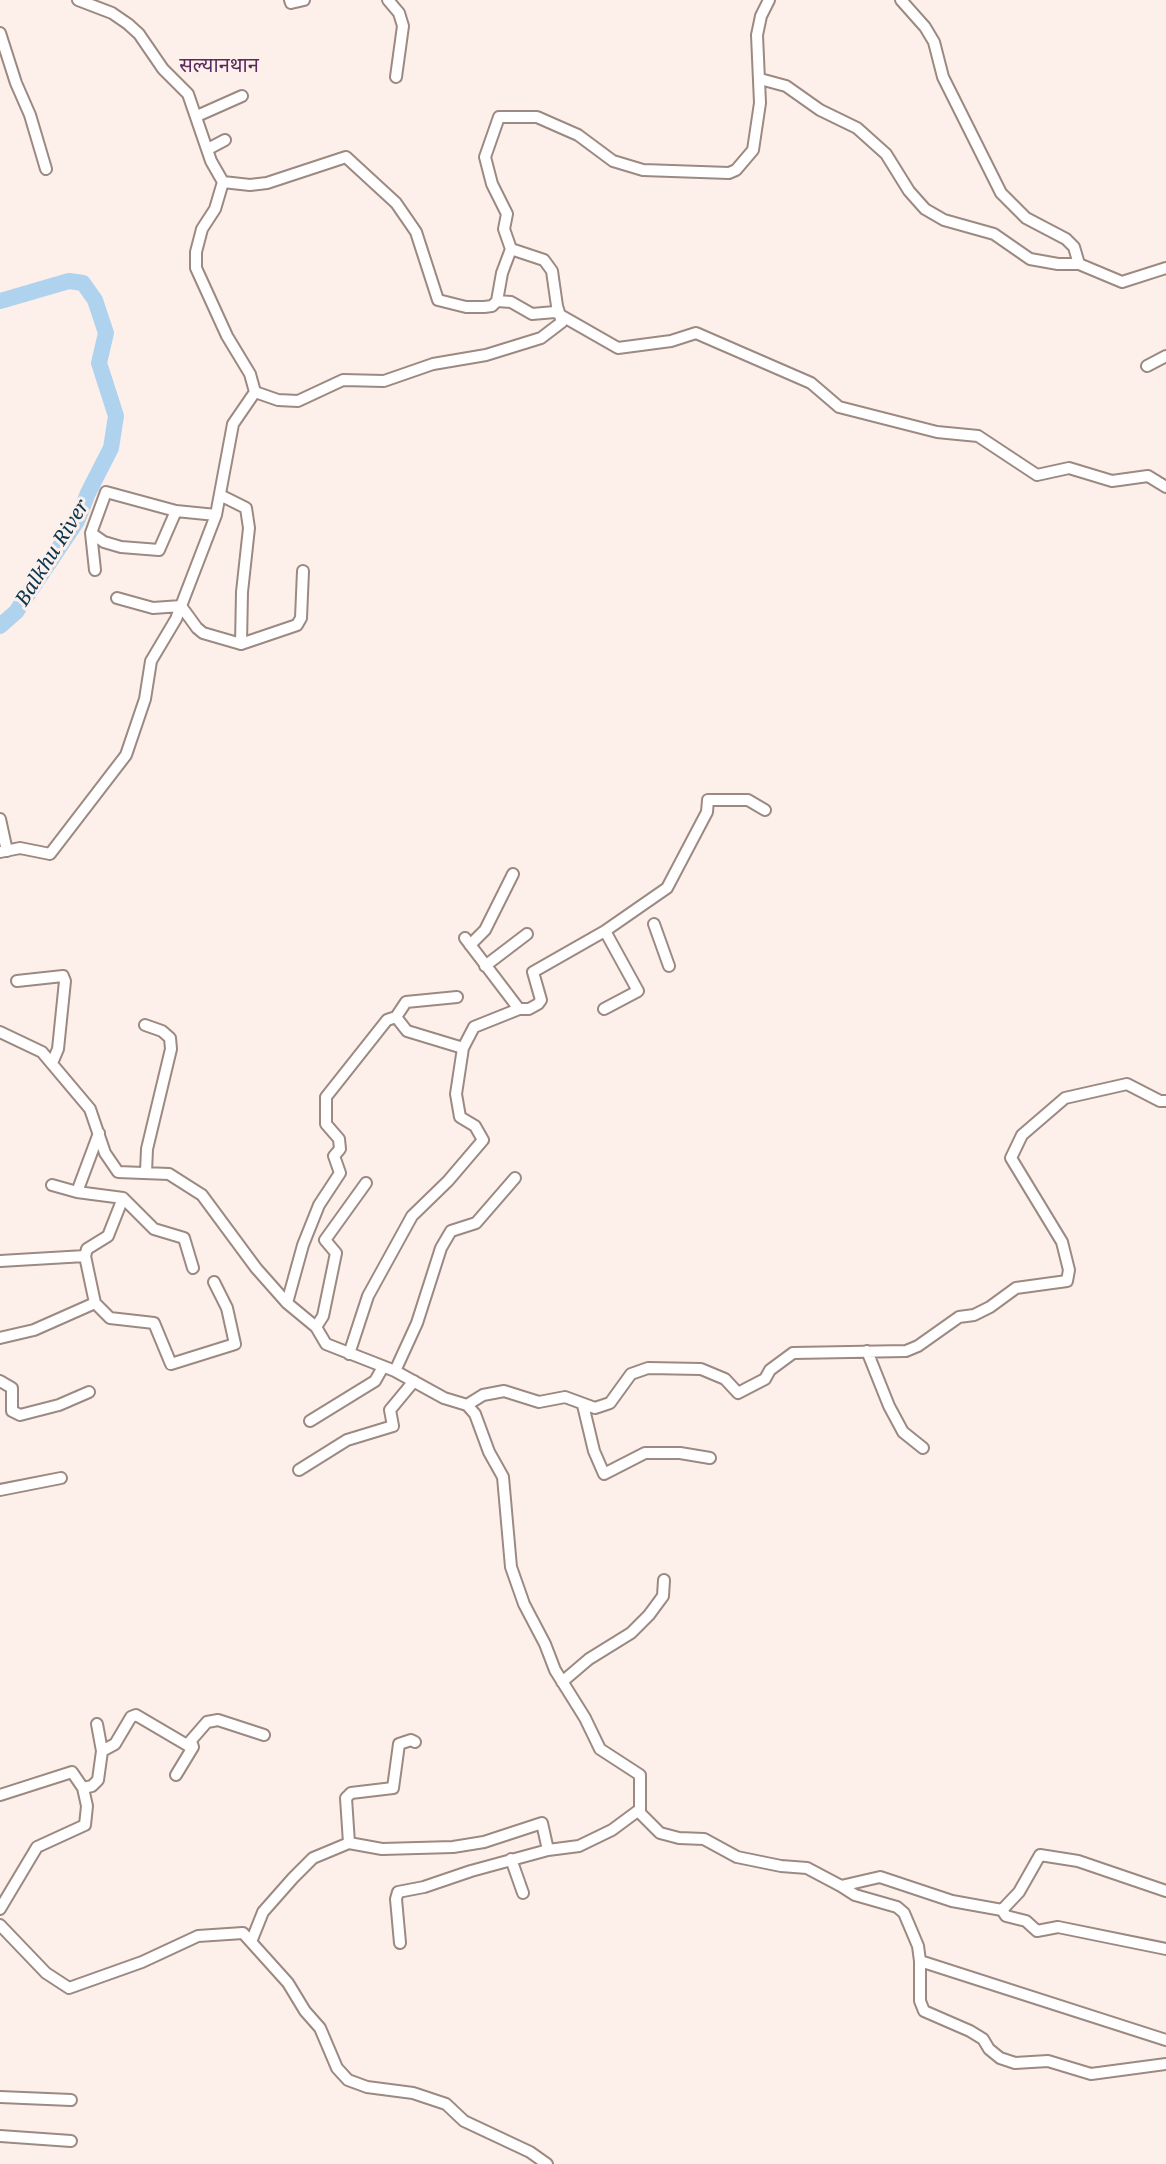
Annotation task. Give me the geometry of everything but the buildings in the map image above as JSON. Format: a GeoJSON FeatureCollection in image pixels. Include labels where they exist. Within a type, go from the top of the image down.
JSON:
{"type":"FeatureCollection","features":[{"type":"Feature","properties":{"kind":"street"},"geometry":{"type":"LineString","coordinates":[[78,0],[112,13],[139,34],[163,69],[188,94],[223,182],[215,209],[202,229],[196,252],[196,268],[227,336],[250,374],[255,392]]}},
{"type":"Feature","properties":{"kind":"street"},"geometry":{"type":"LineString","coordinates":[[290,0],[291,3],[304,0]]}},
{"type":"Feature","properties":{"kind":"street"},"geometry":{"type":"LineString","coordinates":[[388,0],[399,13],[403,26],[396,77]]}},
{"type":"Feature","properties":{"kind":"street"},"geometry":{"type":"LineString","coordinates":[[223,182],[250,185],[267,183],[346,157],[396,203],[416,232],[438,300],[484,307],[492,306],[497,301],[502,273],[511,249],[504,229],[507,214],[492,184],[485,157],[499,117],[537,117],[578,135],[613,161],[643,170],[729,173],[736,170],[753,150],[760,103],[757,35],[761,16],[769,0]]}},
{"type":"Feature","properties":{"kind":"street"},"geometry":{"type":"LineString","coordinates":[[901,0],[925,27],[934,42],[943,76],[975,145],[1001,193],[1026,218],[1066,239],[1074,247],[1079,264]]}},
{"type":"Feature","properties":{"kind":"street"},"geometry":{"type":"LineString","coordinates":[[0,33],[16,83],[30,115],[46,169]]}},
{"type":"Feature","properties":{"kind":"street"},"geometry":{"type":"LineString","coordinates":[[760,79],[786,86],[820,110],[857,128],[886,154],[909,191],[933,215],[994,234],[1030,259],[1050,263],[1079,264],[1122,282],[1166,268]]}},
{"type":"Feature","properties":{"kind":"street"},"geometry":{"type":"LineString","coordinates":[[197,116],[242,96]]}},
{"type":"Feature","properties":{"kind":"street"},"geometry":{"type":"LineString","coordinates":[[208,149],[225,141]]}},
{"type":"Feature","properties":{"kind":"street"},"geometry":{"type":"LineString","coordinates":[[255,392],[278,400],[298,401],[343,380],[384,381],[433,364],[518,347],[553,330],[562,322],[556,306],[552,271],[544,260],[511,249]]}},
{"type":"Feature","properties":{"kind":"street"},"geometry":{"type":"LineString","coordinates":[[497,301],[511,302],[532,314],[548,311],[561,316],[618,348],[671,341],[696,333],[811,383],[839,407],[937,432],[978,436],[1037,475],[1069,468],[1112,481],[1148,476],[1166,488]]}},
{"type":"Feature","properties":{"kind":"street"},"geometry":{"type":"LineString","coordinates":[[1147,366],[1166,356]]}},
{"type":"Feature","properties":{"kind":"street"},"geometry":{"type":"LineString","coordinates":[[0,819],[4,851],[20,848],[50,854],[126,755],[145,699],[151,661],[181,606],[216,515],[222,496],[233,424],[255,392]]}},
{"type":"Feature","properties":{"kind":"street"},"geometry":{"type":"LineString","coordinates":[[95,570],[91,533],[105,492],[176,511],[216,515]]}},
{"type":"Feature","properties":{"kind":"street"},"geometry":{"type":"LineString","coordinates":[[222,496],[246,508],[249,528],[242,592],[241,644]]}},
{"type":"Feature","properties":{"kind":"street"},"geometry":{"type":"LineString","coordinates":[[91,533],[104,542],[121,547],[159,550],[176,511]]}},
{"type":"Feature","properties":{"kind":"street"},"geometry":{"type":"LineString","coordinates":[[181,606],[197,628],[241,644],[297,625],[301,618],[303,571]]}},
{"type":"Feature","properties":{"kind":"street"},"geometry":{"type":"LineString","coordinates":[[117,598],[153,608],[181,606]]}},
{"type":"Feature","properties":{"kind":"street"},"geometry":{"type":"LineString","coordinates":[[348,1354],[368,1296],[412,1216],[448,1181],[483,1140],[475,1126],[460,1117],[456,1094],[463,1048],[474,1027],[519,1009],[529,1009],[540,1003],[533,972],[605,931],[672,882],[707,812],[708,800],[748,800],[765,810]]}},
{"type":"Feature","properties":{"kind":"street"},"geometry":{"type":"LineString","coordinates":[[513,874],[485,930],[468,941],[519,1009]]}},
{"type":"Feature","properties":{"kind":"street"},"geometry":{"type":"LineString","coordinates":[[654,924],[669,966]]}},
{"type":"Feature","properties":{"kind":"street"},"geometry":{"type":"LineString","coordinates":[[604,1009],[638,991],[605,931]]}},
{"type":"Feature","properties":{"kind":"street"},"geometry":{"type":"LineString","coordinates":[[485,966],[527,934]]}},
{"type":"Feature","properties":{"kind":"street"},"geometry":{"type":"LineString","coordinates":[[17,981],[63,976],[65,981],[58,1049],[52,1063]]}},
{"type":"Feature","properties":{"kind":"street"},"geometry":{"type":"LineString","coordinates":[[287,1303],[303,1245],[319,1205],[340,1173],[334,1156],[340,1149],[339,1139],[326,1124],[326,1097],[387,1020],[396,1017],[406,1002],[457,997]]}},
{"type":"Feature","properties":{"kind":"street"},"geometry":{"type":"LineString","coordinates":[[396,1017],[407,1031],[463,1048]]}},
{"type":"Feature","properties":{"kind":"street"},"geometry":{"type":"LineString","coordinates":[[145,1025],[162,1031],[170,1038],[171,1049],[147,1149],[146,1172]]}},
{"type":"Feature","properties":{"kind":"street"},"geometry":{"type":"LineString","coordinates":[[0,1032],[42,1052],[52,1063],[90,1109],[105,1153],[118,1172],[169,1174],[202,1195],[256,1268],[287,1303],[316,1327],[326,1344],[395,1371],[444,1398],[467,1405],[475,1414],[489,1452],[503,1476],[507,1500],[506,1538],[513,1576],[562,1682],[585,1718],[600,1749],[640,1775],[640,1813]]}},
{"type":"Feature","properties":{"kind":"street"},"geometry":{"type":"LineString","coordinates":[[467,1405],[483,1395],[504,1391],[539,1402],[566,1397],[595,1408],[610,1403],[631,1374],[648,1368],[701,1369],[725,1379],[738,1393],[765,1378],[770,1370],[792,1353],[906,1351],[918,1346],[958,1317],[974,1315],[990,1307],[1016,1288],[1067,1281],[1069,1270],[1062,1242],[1011,1158],[1014,1147],[1022,1135],[1065,1098],[1127,1084],[1160,1101],[1166,1101]]}},
{"type":"Feature","properties":{"kind":"street"},"geometry":{"type":"LineString","coordinates":[[77,1192],[99,1133]]}},
{"type":"Feature","properties":{"kind":"street"},"geometry":{"type":"LineString","coordinates":[[395,1371],[420,1315],[447,1236],[451,1231],[476,1223],[515,1178]]}},
{"type":"Feature","properties":{"kind":"street"},"geometry":{"type":"LineString","coordinates":[[316,1327],[322,1316],[336,1252],[324,1240],[366,1183]]}},
{"type":"Feature","properties":{"kind":"street"},"geometry":{"type":"LineString","coordinates":[[52,1185],[77,1192],[123,1198],[154,1229],[184,1238],[193,1268]]}},
{"type":"Feature","properties":{"kind":"street"},"geometry":{"type":"LineString","coordinates":[[123,1198],[108,1236],[87,1249],[85,1256],[95,1303],[110,1318],[154,1323],[171,1364],[235,1344],[227,1308],[214,1282]]}},
{"type":"Feature","properties":{"kind":"street"},"geometry":{"type":"LineString","coordinates":[[0,1261],[85,1256]]}},
{"type":"Feature","properties":{"kind":"street"},"geometry":{"type":"LineString","coordinates":[[0,1338],[34,1330],[95,1303]]}},
{"type":"Feature","properties":{"kind":"street"},"geometry":{"type":"LineString","coordinates":[[867,1351],[889,1406],[903,1432],[922,1448]]}},
{"type":"Feature","properties":{"kind":"street"},"geometry":{"type":"LineString","coordinates":[[310,1421],[375,1382],[383,1367]]}},
{"type":"Feature","properties":{"kind":"street"},"geometry":{"type":"LineString","coordinates":[[0,1380],[12,1388],[12,1411],[20,1415],[58,1405],[89,1392]]}},
{"type":"Feature","properties":{"kind":"street"},"geometry":{"type":"LineString","coordinates":[[299,1470],[346,1440],[393,1426],[390,1410],[414,1382]]}},
{"type":"Feature","properties":{"kind":"street"},"geometry":{"type":"LineString","coordinates":[[584,1405],[594,1451],[604,1474],[645,1453],[680,1453],[711,1458]]}},
{"type":"Feature","properties":{"kind":"street"},"geometry":{"type":"LineString","coordinates":[[0,1490],[61,1478]]}},
{"type":"Feature","properties":{"kind":"street"},"geometry":{"type":"LineString","coordinates":[[562,1682],[589,1659],[631,1633],[649,1615],[663,1596],[664,1580]]}},
{"type":"Feature","properties":{"kind":"street"},"geometry":{"type":"LineString","coordinates":[[102,1751],[115,1744],[131,1717],[136,1715],[188,1744],[192,1744],[193,1747],[176,1775]]}},
{"type":"Feature","properties":{"kind":"street"},"geometry":{"type":"LineString","coordinates":[[188,1744],[212,1719],[264,1735]]}},
{"type":"Feature","properties":{"kind":"street"},"geometry":{"type":"LineString","coordinates":[[83,1788],[92,1786],[98,1780],[102,1751],[97,1724]]}},
{"type":"Feature","properties":{"kind":"street"},"geometry":{"type":"LineString","coordinates":[[349,1843],[346,1798],[351,1793],[393,1788],[399,1744],[403,1741],[415,1742]]}},
{"type":"Feature","properties":{"kind":"street"},"geometry":{"type":"LineString","coordinates":[[0,1795],[72,1772],[83,1788],[87,1806],[85,1825],[37,1847],[0,1909]]}},
{"type":"Feature","properties":{"kind":"street"},"geometry":{"type":"LineString","coordinates":[[400,1943],[396,1899],[398,1892],[424,1887],[511,1859],[579,1846],[612,1830],[639,1809],[640,1813],[660,1833],[679,1838],[704,1839],[737,1857],[759,1863],[807,1868],[855,1895],[897,1907],[910,1926],[920,1961],[920,2001],[924,2011],[983,2039],[989,2049],[1000,2058],[1016,2063],[1048,2061],[1091,2074],[1166,2064]]}},
{"type":"Feature","properties":{"kind":"street"},"geometry":{"type":"LineString","coordinates":[[251,1942],[263,1912],[293,1878],[313,1858],[349,1843],[382,1849],[453,1847],[484,1842],[542,1823],[548,1851]]}},
{"type":"Feature","properties":{"kind":"street"},"geometry":{"type":"LineString","coordinates":[[1002,1910],[1019,1892],[1040,1855],[1078,1861],[1166,1891]]}},
{"type":"Feature","properties":{"kind":"street"},"geometry":{"type":"LineString","coordinates":[[511,1859],[523,1893]]}},
{"type":"Feature","properties":{"kind":"street"},"geometry":{"type":"LineString","coordinates":[[841,1886],[880,1877],[952,1901],[1002,1910],[1006,1916],[1026,1921],[1037,1931],[1058,1927],[1166,1949]]}},
{"type":"Feature","properties":{"kind":"street"},"geometry":{"type":"LineString","coordinates":[[0,1925],[46,1973],[69,1988],[142,1962],[198,1936],[243,1933],[288,1983],[305,2012],[320,2028],[337,2068],[348,2080],[367,2087],[412,2093],[446,2104],[464,2121],[530,2152],[547,2164]]}},
{"type":"Feature","properties":{"kind":"street"},"geometry":{"type":"LineString","coordinates":[[920,1961],[1166,2040]]}},
{"type":"Feature","properties":{"kind":"street"},"geometry":{"type":"LineString","coordinates":[[0,2097],[71,2100]]}},
{"type":"Feature","properties":{"kind":"street"},"geometry":{"type":"LineString","coordinates":[[0,2136],[71,2141]]}},
{"type":"Feature","properties":{"kind":"waterway","name":"Balkhu River"},"geometry":{"type":"LineString","coordinates":[[0,301],[69,281],[83,283],[95,300],[106,333],[99,363],[116,416],[111,448],[88,493],[77,521],[16,612],[0,626]]}},
{"type":"Feature","properties":{"kind":"district","name":"सल्यानथान"},"geometry":{"type":"Point","coordinates":[219,66]}}]}
